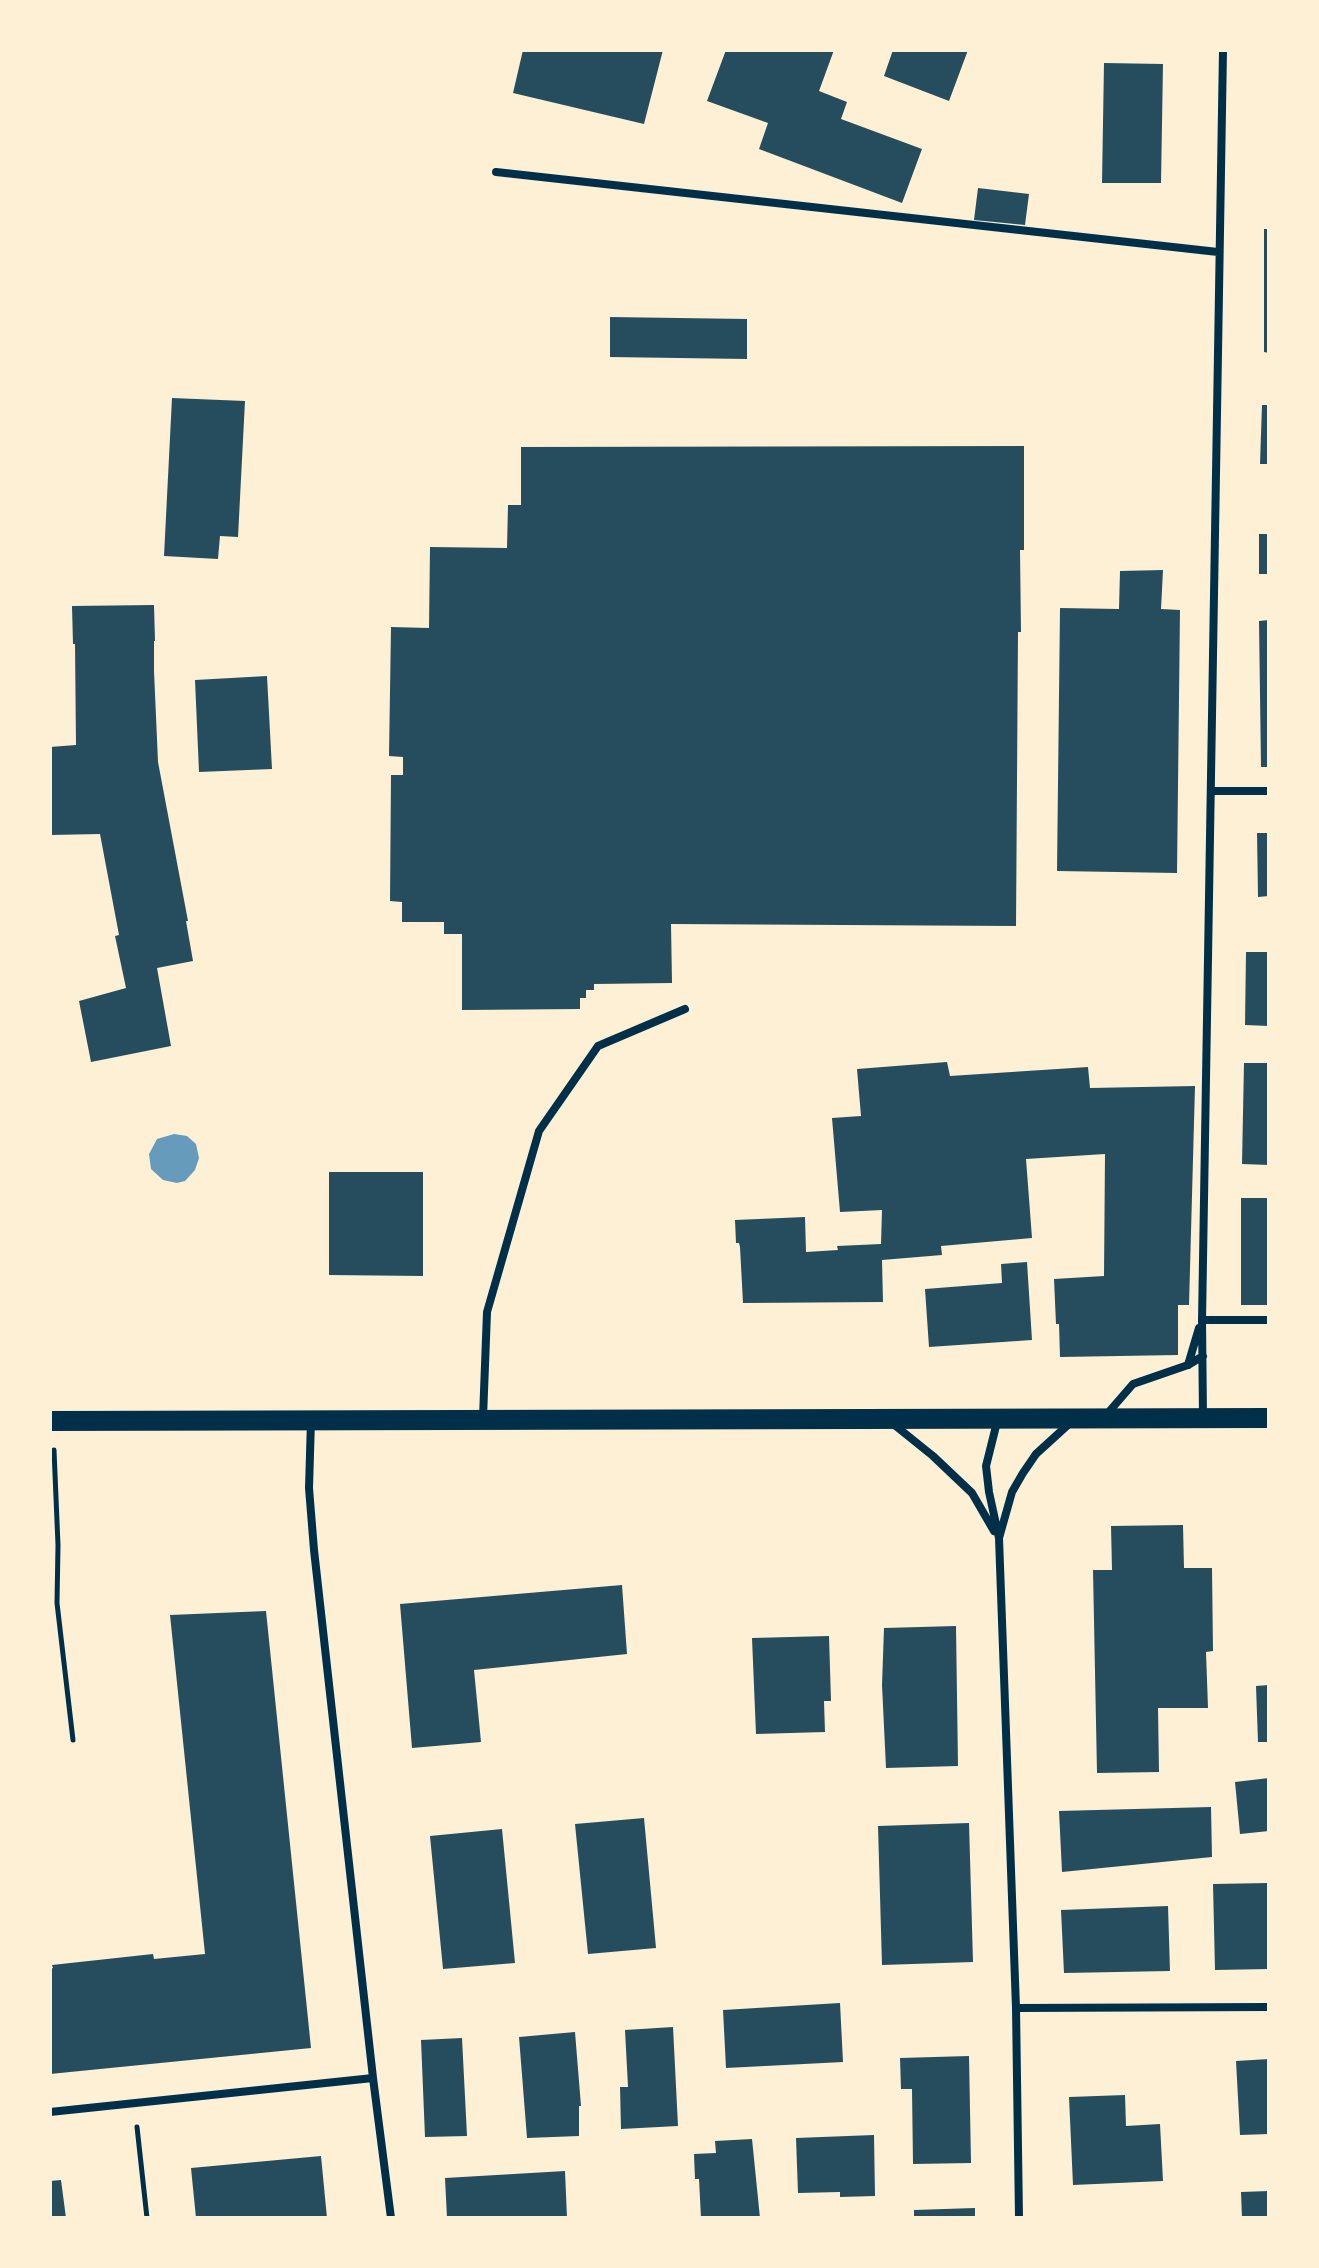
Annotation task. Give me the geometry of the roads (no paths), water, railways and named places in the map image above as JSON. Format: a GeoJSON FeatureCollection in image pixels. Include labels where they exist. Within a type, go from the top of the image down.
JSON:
{"type":"FeatureCollection","features":[{"type":"Feature","properties":{"kind":"main road"},"geometry":{"type":"LineString","coordinates":[[50,1421],[1269,1418]]}},
{"type":"Feature","properties":{"kind":"street"},"geometry":{"type":"LineString","coordinates":[[1203,1418],[1202,1320],[1223,50]]}},
{"type":"Feature","properties":{"kind":"street"},"geometry":{"type":"LineString","coordinates":[[496,172],[1218,252]]}},
{"type":"Feature","properties":{"kind":"street"},"geometry":{"type":"LineString","coordinates":[[1212,791],[1269,791]]}},
{"type":"Feature","properties":{"kind":"street"},"geometry":{"type":"LineString","coordinates":[[483,1419],[487,1312],[539,1131],[598,1046],[685,1009]]}},
{"type":"Feature","properties":{"kind":"street"},"geometry":{"type":"LineString","coordinates":[[1202,1320],[1269,1320]]}},
{"type":"Feature","properties":{"kind":"street"},"geometry":{"type":"LineString","coordinates":[[1188,1365],[1202,1320]]}},
{"type":"Feature","properties":{"kind":"street"},"geometry":{"type":"LineString","coordinates":[[1104,1417],[1133,1384],[1188,1365],[1203,1356]]}},
{"type":"Feature","properties":{"kind":"street"},"geometry":{"type":"LineString","coordinates":[[886,1418],[972,1493],[999,1538]]}},
{"type":"Feature","properties":{"kind":"street"},"geometry":{"type":"LineString","coordinates":[[998,1418],[986,1466],[999,1538],[1016,2008],[1019,2218]]}},
{"type":"Feature","properties":{"kind":"street"},"geometry":{"type":"LineString","coordinates":[[999,1538],[1012,1492],[1023,1473],[1036,1454],[1076,1418]]}},
{"type":"Feature","properties":{"kind":"street"},"geometry":{"type":"LineString","coordinates":[[311,1420],[309,1488],[314,1550],[391,2218]]}},
{"type":"Feature","properties":{"kind":"street"},"geometry":{"type":"LineString","coordinates":[[1016,2008],[1269,2007]]}},
{"type":"Feature","properties":{"kind":"street"},"geometry":{"type":"LineString","coordinates":[[50,2112],[373,2078]]}},
{"type":"Feature","properties":{"kind":"water"},"geometry":{"type":"Polygon","coordinates":[[[174,1134],[187,1136],[196,1144],[199,1158],[195,1170],[185,1181],[177,1183],[163,1180],[151,1169],[149,1154],[157,1139],[174,1134]]]}}]}
